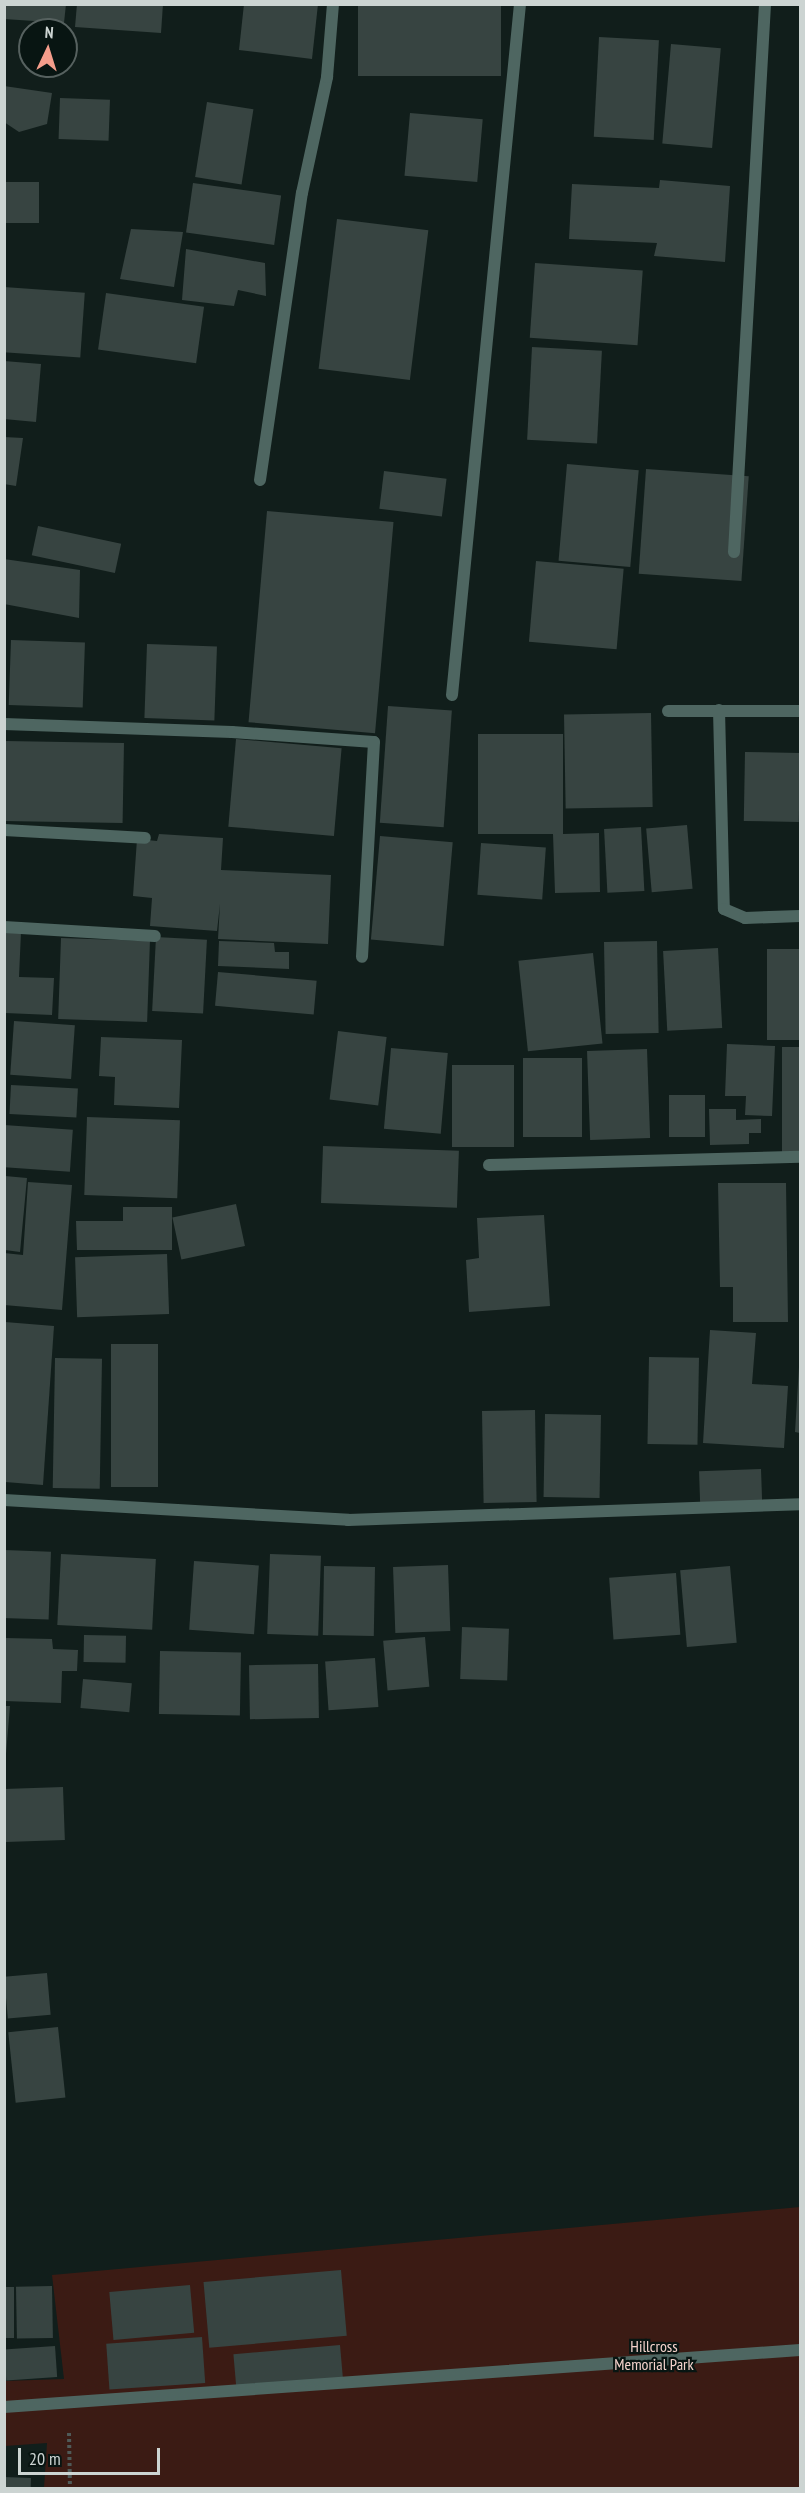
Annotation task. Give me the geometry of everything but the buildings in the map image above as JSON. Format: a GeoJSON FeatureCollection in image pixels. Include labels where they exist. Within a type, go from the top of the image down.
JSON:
{"type":"FeatureCollection","features":[{"type":"Feature","properties":{"kind":"street"},"geometry":{"type":"LineString","coordinates":[[260,480],[302,193],[327,77],[333,4]]}},
{"type":"Feature","properties":{"kind":"street"},"geometry":{"type":"LineString","coordinates":[[452,695],[520,4]]}},
{"type":"Feature","properties":{"kind":"street"},"geometry":{"type":"LineString","coordinates":[[734,552],[765,4]]}},
{"type":"Feature","properties":{"kind":"street"},"geometry":{"type":"LineString","coordinates":[[718,710],[724,909],[745,918],[801,916]]}},
{"type":"Feature","properties":{"kind":"street"},"geometry":{"type":"LineString","coordinates":[[668,711],[801,711]]}},
{"type":"Feature","properties":{"kind":"street"},"geometry":{"type":"LineString","coordinates":[[4,724],[232,732],[374,741],[362,957]]}},
{"type":"Feature","properties":{"kind":"street"},"geometry":{"type":"LineString","coordinates":[[4,830],[144,838]]}},
{"type":"Feature","properties":{"kind":"street"},"geometry":{"type":"LineString","coordinates":[[4,927],[155,936]]}},
{"type":"Feature","properties":{"kind":"street"},"geometry":{"type":"LineString","coordinates":[[489,1165],[801,1157]]}},
{"type":"Feature","properties":{"kind":"street"},"geometry":{"type":"LineString","coordinates":[[4,1500],[348,1520],[801,1504]]}},
{"type":"Feature","properties":{"kind":"street"},"geometry":{"type":"LineString","coordinates":[[4,2407],[801,2350]]}},
{"type":"Feature","properties":{"kind":"path"},"geometry":{"type":"LineString","coordinates":[[69,2402],[70,2488]]}},
{"type":"Feature","properties":{"kind":"green space","name":"Hillcross Memorial Park"},"geometry":{"type":"Polygon","coordinates":[[[800,2207],[800,2488],[44,2488],[47,2443],[5,2446],[5,2381],[64,2379],[52,2275],[800,2207]]]}}]}
